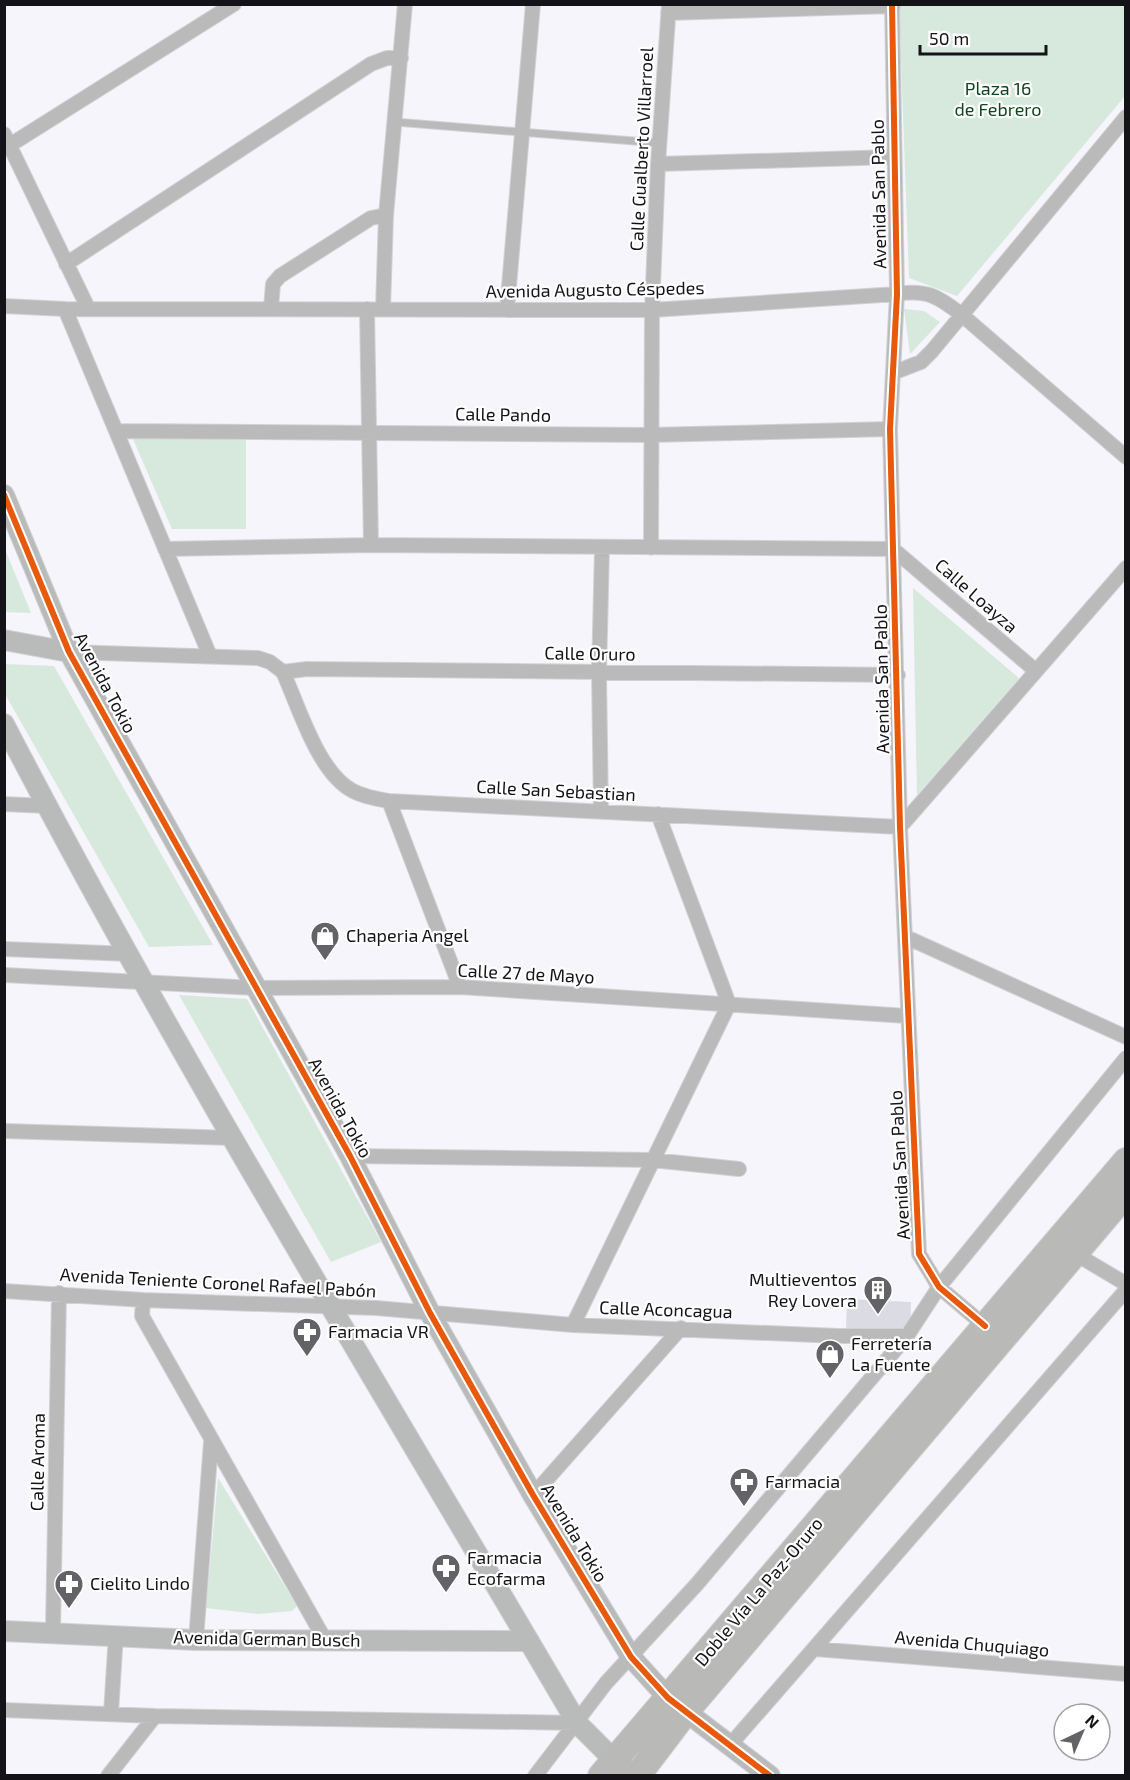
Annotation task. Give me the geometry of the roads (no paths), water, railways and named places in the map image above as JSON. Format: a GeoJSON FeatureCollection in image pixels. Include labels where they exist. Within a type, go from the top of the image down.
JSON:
{"type":"FeatureCollection","features":[{"type":"Feature","properties":{"kind":"highway","name":"Doble Vía La Paz-Oruro"},"geometry":{"type":"LineString","coordinates":[[636,1776],[678,1704],[985,1326],[1125,1161]]}},
{"type":"Feature","properties":{"kind":"highway","name":"Doble Vía La Paz-Oruro"},"geometry":{"type":"LineString","coordinates":[[608,1768],[678,1704],[1125,1193]]}},
{"type":"Feature","properties":{"kind":"street"},"geometry":{"type":"LineString","coordinates":[[88,308],[7,139],[234,4]]}},
{"type":"Feature","properties":{"kind":"street"},"geometry":{"type":"LineString","coordinates":[[383,309],[386,215],[405,4]]}},
{"type":"Feature","properties":{"kind":"street"},"geometry":{"type":"LineString","coordinates":[[507,310],[533,4]]}},
{"type":"Feature","properties":{"kind":"street"},"geometry":{"type":"LineString","coordinates":[[668,9],[892,5]]}},
{"type":"Feature","properties":{"kind":"street","name":"Avenida San Pablo"},"geometry":{"type":"LineString","coordinates":[[892,5],[897,294],[895,372],[890,429],[898,675],[900,827],[919,1254],[939,1287],[985,1326]]}},
{"type":"Feature","properties":{"kind":"street","name":"Calle Gualberto Villarroel"},"geometry":{"type":"LineString","coordinates":[[651,548],[652,310],[659,143],[668,9]]}},
{"type":"Feature","properties":{"kind":"street"},"geometry":{"type":"LineString","coordinates":[[66,264],[371,64],[387,58],[401,58]]}},
{"type":"Feature","properties":{"kind":"street"},"geometry":{"type":"LineString","coordinates":[[895,372],[921,362],[1125,117]]}},
{"type":"Feature","properties":{"kind":"street"},"geometry":{"type":"LineString","coordinates":[[658,164],[893,157]]}},
{"type":"Feature","properties":{"kind":"street"},"geometry":{"type":"LineString","coordinates":[[271,308],[273,284],[279,276],[371,218],[386,215]]}},
{"type":"Feature","properties":{"kind":"street","name":"Avenida Augusto Céspedes"},"geometry":{"type":"LineString","coordinates":[[4,306],[65,309],[652,310],[897,294],[917,290],[933,295],[962,315],[1125,457]]}},
{"type":"Feature","properties":{"kind":"street"},"geometry":{"type":"LineString","coordinates":[[65,309],[210,656]]}},
{"type":"Feature","properties":{"kind":"street"},"geometry":{"type":"LineString","coordinates":[[367,309],[371,545]]}},
{"type":"Feature","properties":{"kind":"street","name":"Calle Pando"},"geometry":{"type":"LineString","coordinates":[[116,431],[650,435],[890,429]]}},
{"type":"Feature","properties":{"kind":"street","name":"Avenida Tokio"},"geometry":{"type":"LineString","coordinates":[[4,495],[69,652],[350,1156],[430,1313],[533,1495],[631,1657],[678,1704],[770,1776]]}},
{"type":"Feature","properties":{"kind":"street"},"geometry":{"type":"LineString","coordinates":[[165,549],[371,545],[893,549]]}},
{"type":"Feature","properties":{"kind":"street"},"geometry":{"type":"LineString","coordinates":[[601,812],[599,673],[602,548]]}},
{"type":"Feature","properties":{"kind":"street","name":"Calle Loayza"},"geometry":{"type":"LineString","coordinates":[[893,549],[1036,671]]}},
{"type":"Feature","properties":{"kind":"street"},"geometry":{"type":"LineString","coordinates":[[900,827],[1125,568]]}},
{"type":"Feature","properties":{"kind":"street"},"geometry":{"type":"LineString","coordinates":[[4,640],[69,652],[258,658],[270,662],[283,672]]}},
{"type":"Feature","properties":{"kind":"street","name":"Calle Oruro"},"geometry":{"type":"LineString","coordinates":[[283,672],[307,669],[898,675]]}},
{"type":"Feature","properties":{"kind":"street","name":"Calle San Sebastian"},"geometry":{"type":"LineString","coordinates":[[283,672],[329,772],[353,791],[389,801],[900,827]]}},
{"type":"Feature","properties":{"kind":"street"},"geometry":{"type":"LineString","coordinates":[[4,724],[143,980],[233,1138],[577,1723],[608,1768],[636,1776]]}},
{"type":"Feature","properties":{"kind":"street"},"geometry":{"type":"LineString","coordinates":[[389,801],[460,987]]}},
{"type":"Feature","properties":{"kind":"street"},"geometry":{"type":"LineString","coordinates":[[4,804],[47,806]]}},
{"type":"Feature","properties":{"kind":"street"},"geometry":{"type":"LineString","coordinates":[[573,1325],[729,1004],[658,814]]}},
{"type":"Feature","properties":{"kind":"street"},"geometry":{"type":"LineString","coordinates":[[906,937],[1125,1037]]}},
{"type":"Feature","properties":{"kind":"street"},"geometry":{"type":"LineString","coordinates":[[4,950],[130,954]]}},
{"type":"Feature","properties":{"kind":"street","name":"Calle 27 de Mayo"},"geometry":{"type":"LineString","coordinates":[[4,975],[143,980],[256,988],[460,987],[907,1016]]}},
{"type":"Feature","properties":{"kind":"street"},"geometry":{"type":"LineString","coordinates":[[534,1776],[606,1683],[697,1584],[908,1336],[939,1287],[1125,1058]]}},
{"type":"Feature","properties":{"kind":"street"},"geometry":{"type":"LineString","coordinates":[[4,1131],[233,1138]]}},
{"type":"Feature","properties":{"kind":"street"},"geometry":{"type":"LineString","coordinates":[[350,1156],[652,1160],[740,1169]]}},
{"type":"Feature","properties":{"kind":"street"},"geometry":{"type":"LineString","coordinates":[[1074,1253],[1125,1284]]}},
{"type":"Feature","properties":{"kind":"street"},"geometry":{"type":"LineString","coordinates":[[730,1745],[1125,1290]]}},
{"type":"Feature","properties":{"kind":"street","name":"Avenida Teniente Coronel Rafael Pabón"},"geometry":{"type":"LineString","coordinates":[[4,1291],[143,1300],[330,1306],[430,1313]]}},
{"type":"Feature","properties":{"kind":"street","name":"Calle Aroma"},"geometry":{"type":"LineString","coordinates":[[53,1631],[58,1293]]}},
{"type":"Feature","properties":{"kind":"street"},"geometry":{"type":"LineString","coordinates":[[143,1300],[142,1316],[211,1442],[325,1640]]}},
{"type":"Feature","properties":{"kind":"street","name":"Calle Aconcagua"},"geometry":{"type":"LineString","coordinates":[[430,1313],[573,1325],[839,1336],[908,1336]]}},
{"type":"Feature","properties":{"kind":"street"},"geometry":{"type":"LineString","coordinates":[[533,1495],[681,1328]]}},
{"type":"Feature","properties":{"kind":"street"},"geometry":{"type":"LineString","coordinates":[[196,1640],[211,1442]]}},
{"type":"Feature","properties":{"kind":"street","name":"Avenida German Busch"},"geometry":{"type":"LineString","coordinates":[[4,1631],[53,1631],[196,1640],[529,1641]]}},
{"type":"Feature","properties":{"kind":"street"},"geometry":{"type":"LineString","coordinates":[[111,1713],[116,1634]]}},
{"type":"Feature","properties":{"kind":"street","name":"Avenida Chuquiago"},"geometry":{"type":"LineString","coordinates":[[815,1649],[1125,1674]]}},
{"type":"Feature","properties":{"kind":"street"},"geometry":{"type":"LineString","coordinates":[[4,1710],[155,1716],[577,1723]]}},
{"type":"Feature","properties":{"kind":"street"},"geometry":{"type":"LineString","coordinates":[[108,1776],[155,1716]]}},
{"type":"Feature","properties":{"kind":"lane"},"geometry":{"type":"LineString","coordinates":[[395,122],[659,143]]}},
{"type":"Feature","properties":{"kind":"place","name":"Chaperia Angel"},"geometry":{"type":"Point","coordinates":[325,962]}},
{"type":"Feature","properties":{"kind":"place","name":"Multieventos Rey Lovera"},"geometry":{"type":"Point","coordinates":[878,1316]}},
{"type":"Feature","properties":{"kind":"place","name":"Farmacia VR"},"geometry":{"type":"Point","coordinates":[307,1358]}},
{"type":"Feature","properties":{"kind":"place","name":"Ferretería La Fuente"},"geometry":{"type":"Point","coordinates":[830,1380]}},
{"type":"Feature","properties":{"kind":"place","name":"Farmacia"},"geometry":{"type":"Point","coordinates":[744,1508]}},
{"type":"Feature","properties":{"kind":"place","name":"Farmacia Ecofarma"},"geometry":{"type":"Point","coordinates":[446,1594]}},
{"type":"Feature","properties":{"kind":"place","name":"Cielito Lindo"},"geometry":{"type":"Point","coordinates":[69,1610]}},
{"type":"Feature","properties":{"kind":"park label","name":"Plaza 16 de Febrero"},"geometry":{"type":"Point","coordinates":[998,100]}}]}
